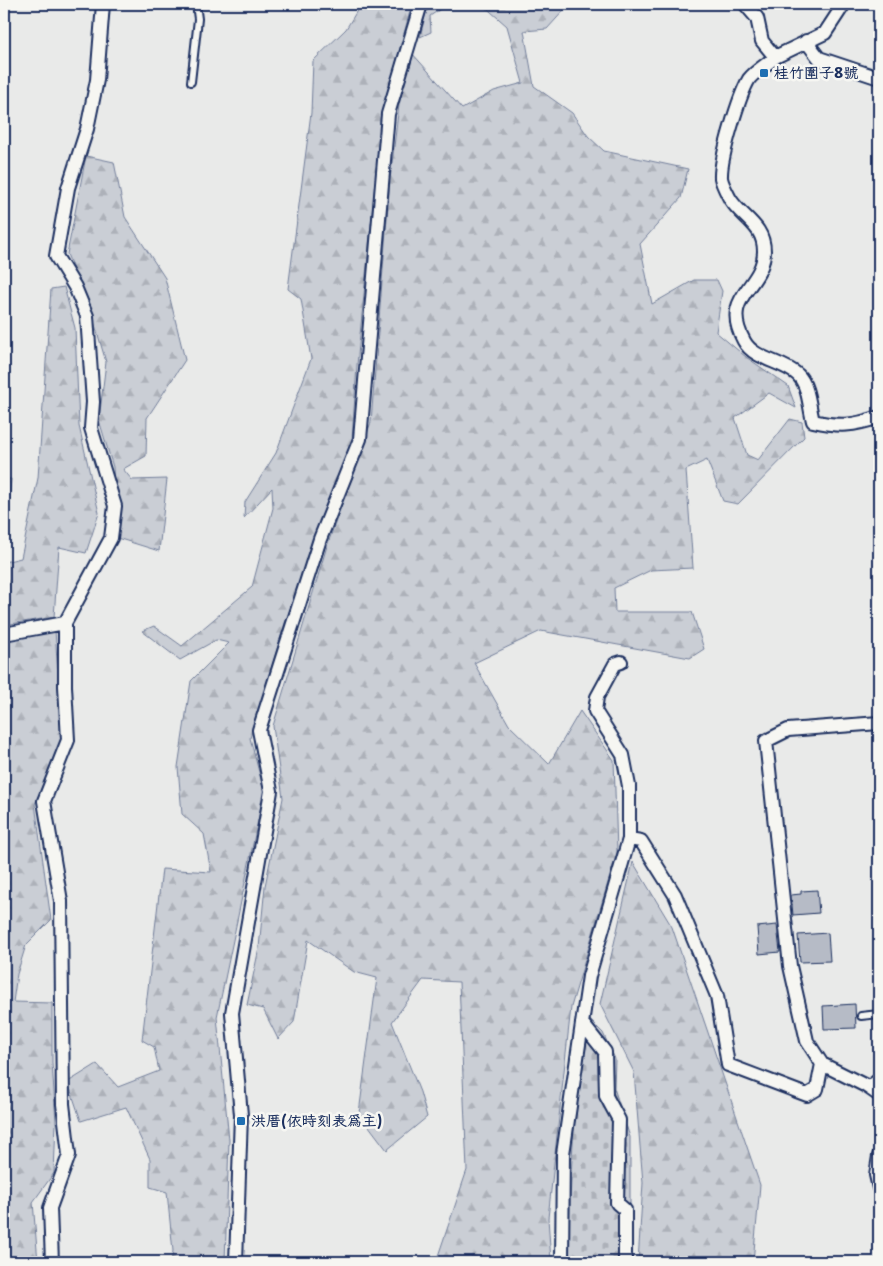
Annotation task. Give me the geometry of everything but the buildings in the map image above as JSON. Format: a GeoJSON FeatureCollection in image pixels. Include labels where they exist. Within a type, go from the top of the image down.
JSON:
{"type":"FeatureCollection","features":[{"type":"Feature","properties":{"kind":"street"},"geometry":{"type":"LineString","coordinates":[[52,1262],[50,1208],[69,1155],[63,1104],[61,901],[44,801],[68,740],[65,686],[66,623],[111,538],[115,506],[90,428],[93,402],[87,316],[75,287],[56,256],[68,188],[88,129],[97,80],[103,4]]}},
{"type":"Feature","properties":{"kind":"street"},"geometry":{"type":"LineString","coordinates":[[236,1262],[241,1115],[232,1013],[271,791],[259,730],[320,539],[360,439],[388,114],[421,4]]}},
{"type":"Feature","properties":{"kind":"street"},"geometry":{"type":"LineString","coordinates":[[745,4],[757,18],[762,41],[775,57]]}},
{"type":"Feature","properties":{"kind":"street"},"geometry":{"type":"LineString","coordinates":[[844,4],[825,33],[775,57],[750,78],[732,123],[721,179],[729,197],[740,214],[753,222],[760,232],[764,243],[764,260],[758,273],[742,293],[736,319],[744,342],[751,349],[798,375],[806,388],[813,421],[834,426],[854,426],[879,417]]}},
{"type":"Feature","properties":{"kind":"street"},"geometry":{"type":"LineString","coordinates":[[806,42],[819,58],[879,78]]}},
{"type":"Feature","properties":{"kind":"street"},"geometry":{"type":"LineString","coordinates":[[4,634],[66,623]]}},
{"type":"Feature","properties":{"kind":"street"},"geometry":{"type":"LineString","coordinates":[[562,1262],[563,1154],[589,976],[629,839],[629,786],[623,755],[595,711],[597,697],[615,664],[621,662]]}},
{"type":"Feature","properties":{"kind":"street"},"geometry":{"type":"LineString","coordinates":[[879,723],[788,730],[766,741],[790,966],[807,1041],[822,1064],[866,1086],[879,1095]]}},
{"type":"Feature","properties":{"kind":"street"},"geometry":{"type":"LineString","coordinates":[[629,839],[642,841],[675,894],[717,996],[728,1065],[807,1095],[817,1089],[822,1064]]}},
{"type":"Feature","properties":{"kind":"street"},"geometry":{"type":"LineString","coordinates":[[582,1023],[605,1052],[606,1096],[618,1120],[618,1202],[625,1210],[625,1262]]}},
{"type":"Feature","properties":{"kind":"street"},"geometry":{"type":"LineString","coordinates":[[879,1156],[876,1175],[879,1188]]}},
{"type":"Feature","properties":{"kind":"lane"},"geometry":{"type":"LineString","coordinates":[[191,82],[198,19],[196,4]]}},
{"type":"Feature","properties":{"kind":"lane"},"geometry":{"type":"LineString","coordinates":[[861,1016],[879,1014]]}},
{"type":"Feature","properties":{"kind":"lane"},"geometry":{"type":"LineString","coordinates":[[866,1086],[879,1076]]}},
{"type":"Feature","properties":{"kind":"green space"},"geometry":{"type":"Polygon","coordinates":[[[361,4],[412,4],[382,114],[357,365],[352,440],[285,623],[250,738],[264,791],[217,1017],[229,1140],[225,1262],[171,1262],[173,1251],[167,1192],[150,1187],[150,1159],[126,1107],[81,1121],[68,1082],[97,1064],[118,1087],[159,1071],[154,1047],[142,1040],[162,869],[211,872],[204,834],[182,814],[178,767],[191,681],[229,643],[216,640],[180,660],[142,631],[154,626],[182,646],[252,587],[273,508],[272,488],[244,518],[245,502],[276,453],[311,359],[301,299],[288,289],[311,113],[313,61],[346,29],[361,4]]]}},
{"type":"Feature","properties":{"kind":"green space"},"geometry":{"type":"Polygon","coordinates":[[[428,4],[448,4],[430,16],[431,32],[420,37],[428,4]]]}},
{"type":"Feature","properties":{"kind":"green space"},"geometry":{"type":"Polygon","coordinates":[[[482,4],[565,4],[566,8],[547,29],[524,31],[534,86],[572,113],[588,136],[604,151],[688,169],[681,198],[640,244],[652,304],[694,280],[717,280],[722,291],[716,332],[746,357],[788,386],[796,408],[769,393],[735,418],[747,455],[758,460],[790,419],[802,422],[804,437],[738,504],[723,501],[707,460],[686,470],[693,568],[651,570],[614,588],[615,612],[692,612],[704,649],[690,658],[541,631],[474,663],[509,725],[549,764],[580,711],[614,760],[617,852],[571,1007],[548,1218],[551,1262],[436,1262],[467,1170],[459,982],[423,980],[392,1022],[420,1092],[427,1117],[387,1150],[359,1113],[377,978],[354,972],[308,940],[294,1022],[278,1039],[263,1009],[247,1005],[259,948],[265,886],[283,798],[273,726],[327,546],[371,422],[390,180],[399,105],[411,52],[462,109],[494,91],[523,83],[507,26],[482,4]]]}},
{"type":"Feature","properties":{"kind":"green space"},"geometry":{"type":"Polygon","coordinates":[[[86,156],[114,162],[125,217],[165,278],[185,360],[147,418],[146,456],[123,469],[132,480],[167,479],[159,551],[117,538],[113,467],[99,420],[106,362],[93,318],[67,254],[86,156]]]}},
{"type":"Feature","properties":{"kind":"green space"},"geometry":{"type":"Polygon","coordinates":[[[64,287],[75,328],[79,426],[99,513],[86,553],[59,547],[54,617],[4,625],[4,562],[21,558],[38,478],[51,289],[64,287]]]}},
{"type":"Feature","properties":{"kind":"green space"},"geometry":{"type":"Polygon","coordinates":[[[4,479],[11,479],[4,562],[4,479]]]}},
{"type":"Feature","properties":{"kind":"green space"},"geometry":{"type":"Polygon","coordinates":[[[55,630],[62,739],[35,804],[51,920],[26,945],[17,974],[13,1002],[52,1003],[52,1063],[56,1122],[54,1173],[33,1202],[38,1262],[4,1262],[4,640],[55,630]]]}},
{"type":"Feature","properties":{"kind":"green space"},"geometry":{"type":"Polygon","coordinates":[[[633,862],[672,927],[760,1185],[753,1262],[638,1262],[643,1183],[634,1072],[600,1004],[633,862]]]}},
{"type":"Feature","properties":{"kind":"green space"},"geometry":{"type":"Polygon","coordinates":[[[585,1015],[603,1033],[615,1059],[614,1088],[630,1137],[630,1262],[569,1262],[573,1138],[585,1015]]]}},
{"type":"Feature","properties":{"kind":"place","name":"桂竹圍子8號"},"geometry":{"type":"Point","coordinates":[764,73]}},
{"type":"Feature","properties":{"kind":"place","name":"洪厝(依時刻表為主)"},"geometry":{"type":"Point","coordinates":[241,1121]}}]}
